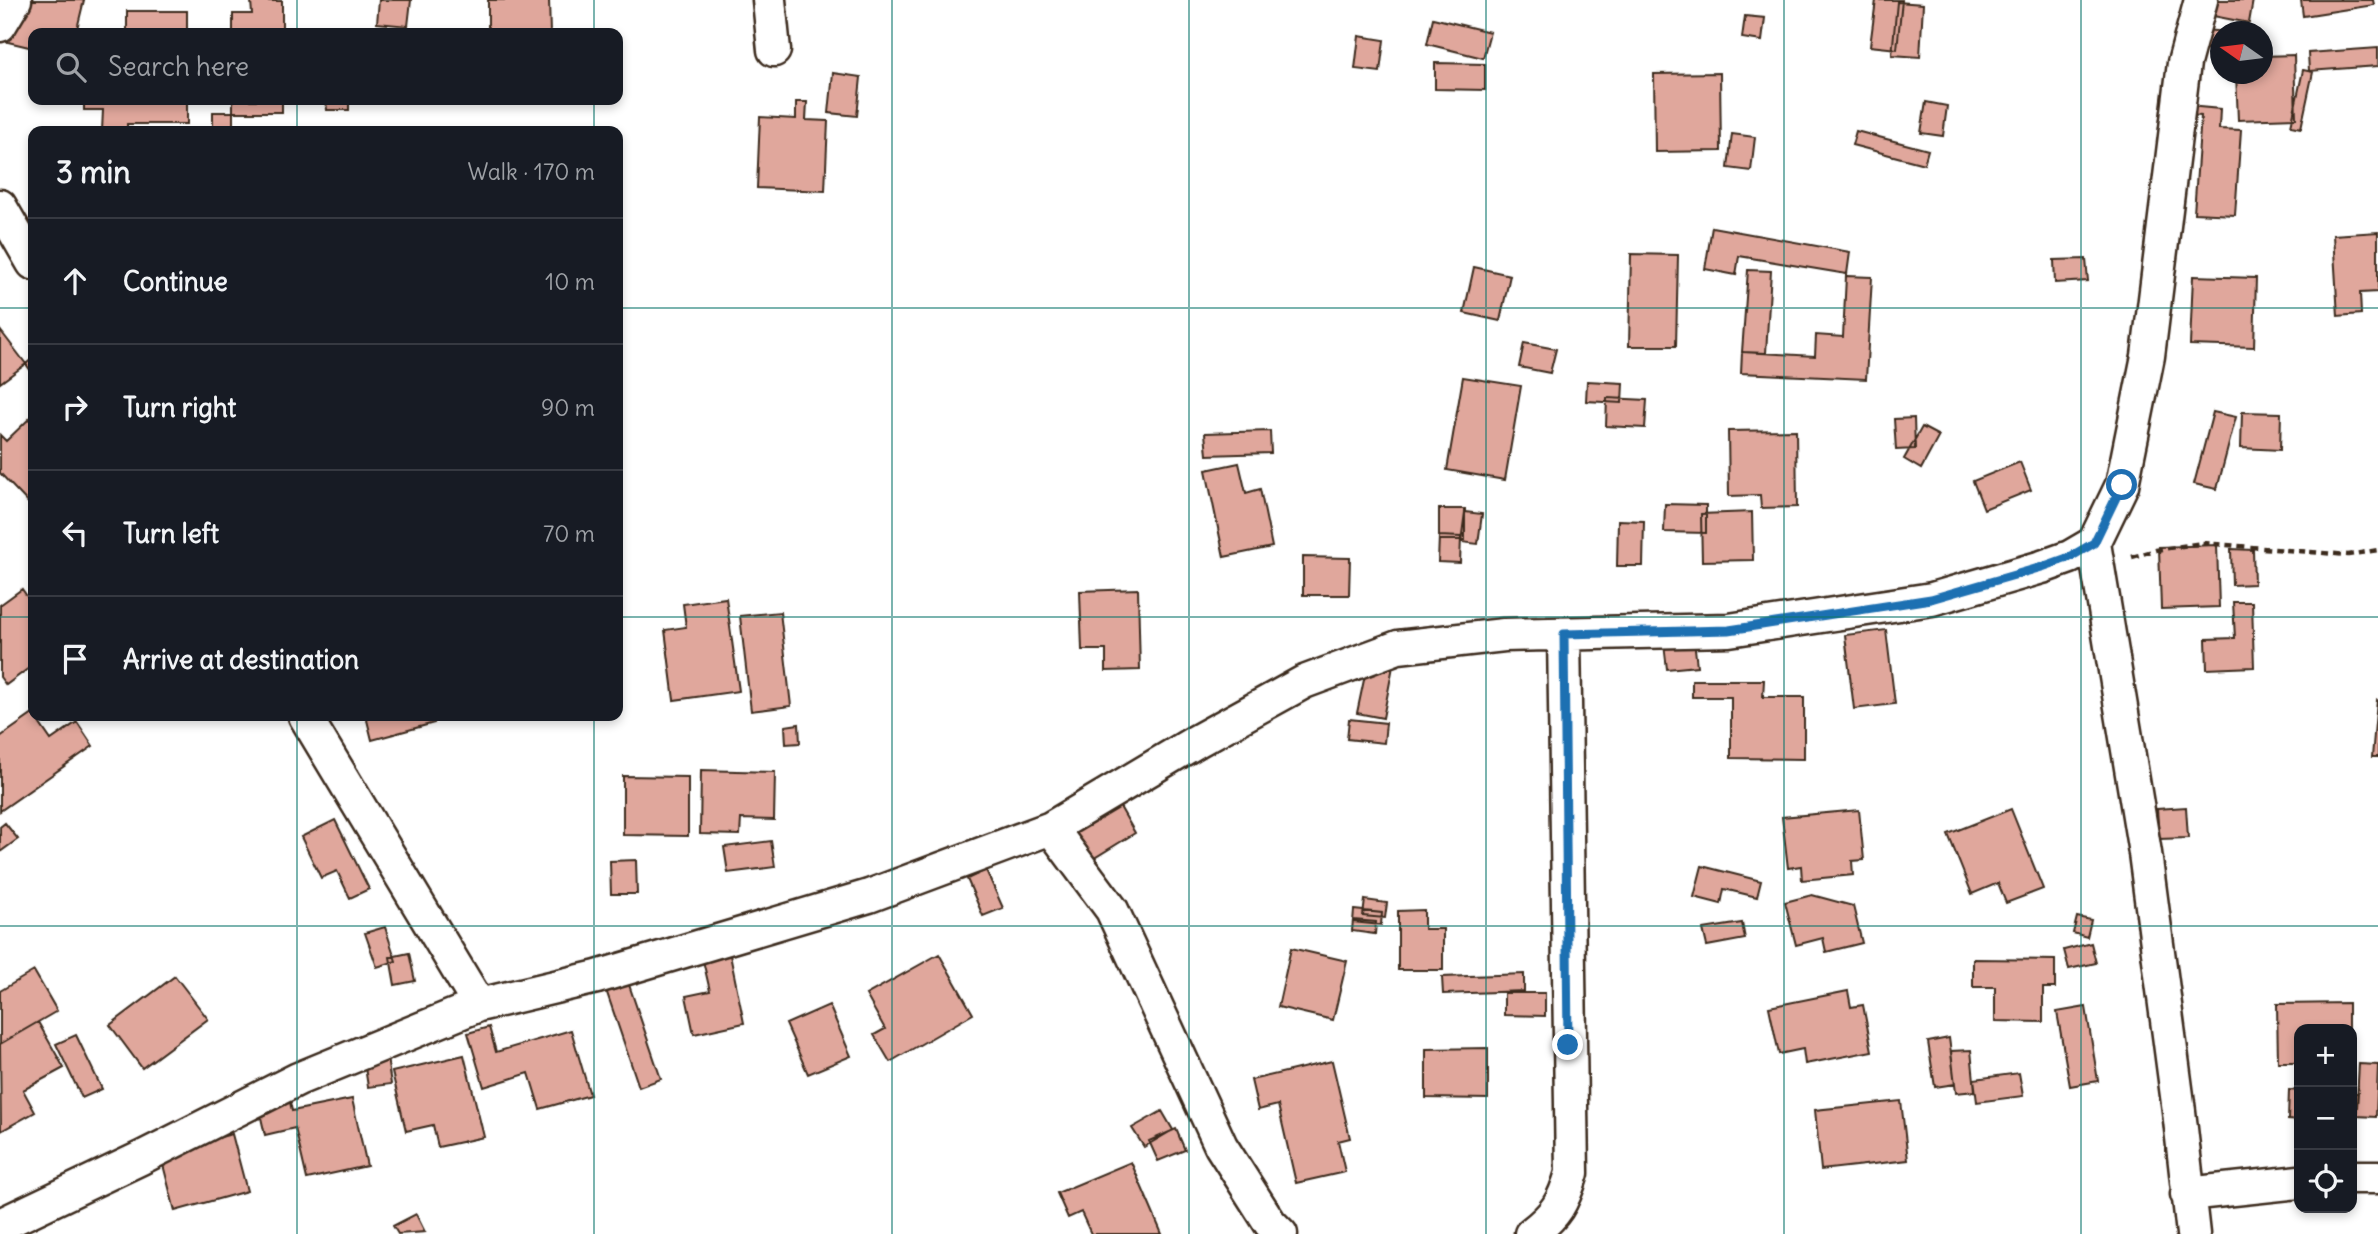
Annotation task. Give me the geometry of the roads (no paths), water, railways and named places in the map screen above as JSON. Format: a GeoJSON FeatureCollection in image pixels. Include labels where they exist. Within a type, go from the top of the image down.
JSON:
{"type":"FeatureCollection","features":[{"type":"Feature","properties":{"kind":"street"},"geometry":{"type":"LineString","coordinates":[[0,25],[15,0]]}},
{"type":"Feature","properties":{"kind":"street"},"geometry":{"type":"LineString","coordinates":[[769,0],[774,50]]}},
{"type":"Feature","properties":{"kind":"street"},"geometry":{"type":"LineString","coordinates":[[2193,1234],[2145,853],[2096,555],[2122,485],[2148,356],[2183,62],[2202,0]]}},
{"type":"Feature","properties":{"kind":"street"},"geometry":{"type":"LineString","coordinates":[[0,206],[28,254]]}},
{"type":"Feature","properties":{"kind":"street"},"geometry":{"type":"LineString","coordinates":[[0,1225],[298,1079],[479,1006],[597,977],[869,896],[1051,828],[1304,682],[1398,647],[1504,635],[1729,630],[1931,599],[2061,560],[2096,555]]}},
{"type":"Feature","properties":{"kind":"street"},"geometry":{"type":"LineString","coordinates":[[1531,1234],[1551,1219],[1565,1197],[1572,1173],[1564,634]]}},
{"type":"Feature","properties":{"kind":"street"},"geometry":{"type":"LineString","coordinates":[[308,721],[479,1006]]}},
{"type":"Feature","properties":{"kind":"street"},"geometry":{"type":"LineString","coordinates":[[1051,828],[1112,910],[1221,1146],[1270,1223],[1281,1234]]}},
{"type":"Feature","properties":{"kind":"street"},"geometry":{"type":"LineString","coordinates":[[2357,1177],[2378,1177]]}},
{"type":"Feature","properties":{"kind":"street"},"geometry":{"type":"LineString","coordinates":[[2187,1194],[2294,1183]]}}]}
